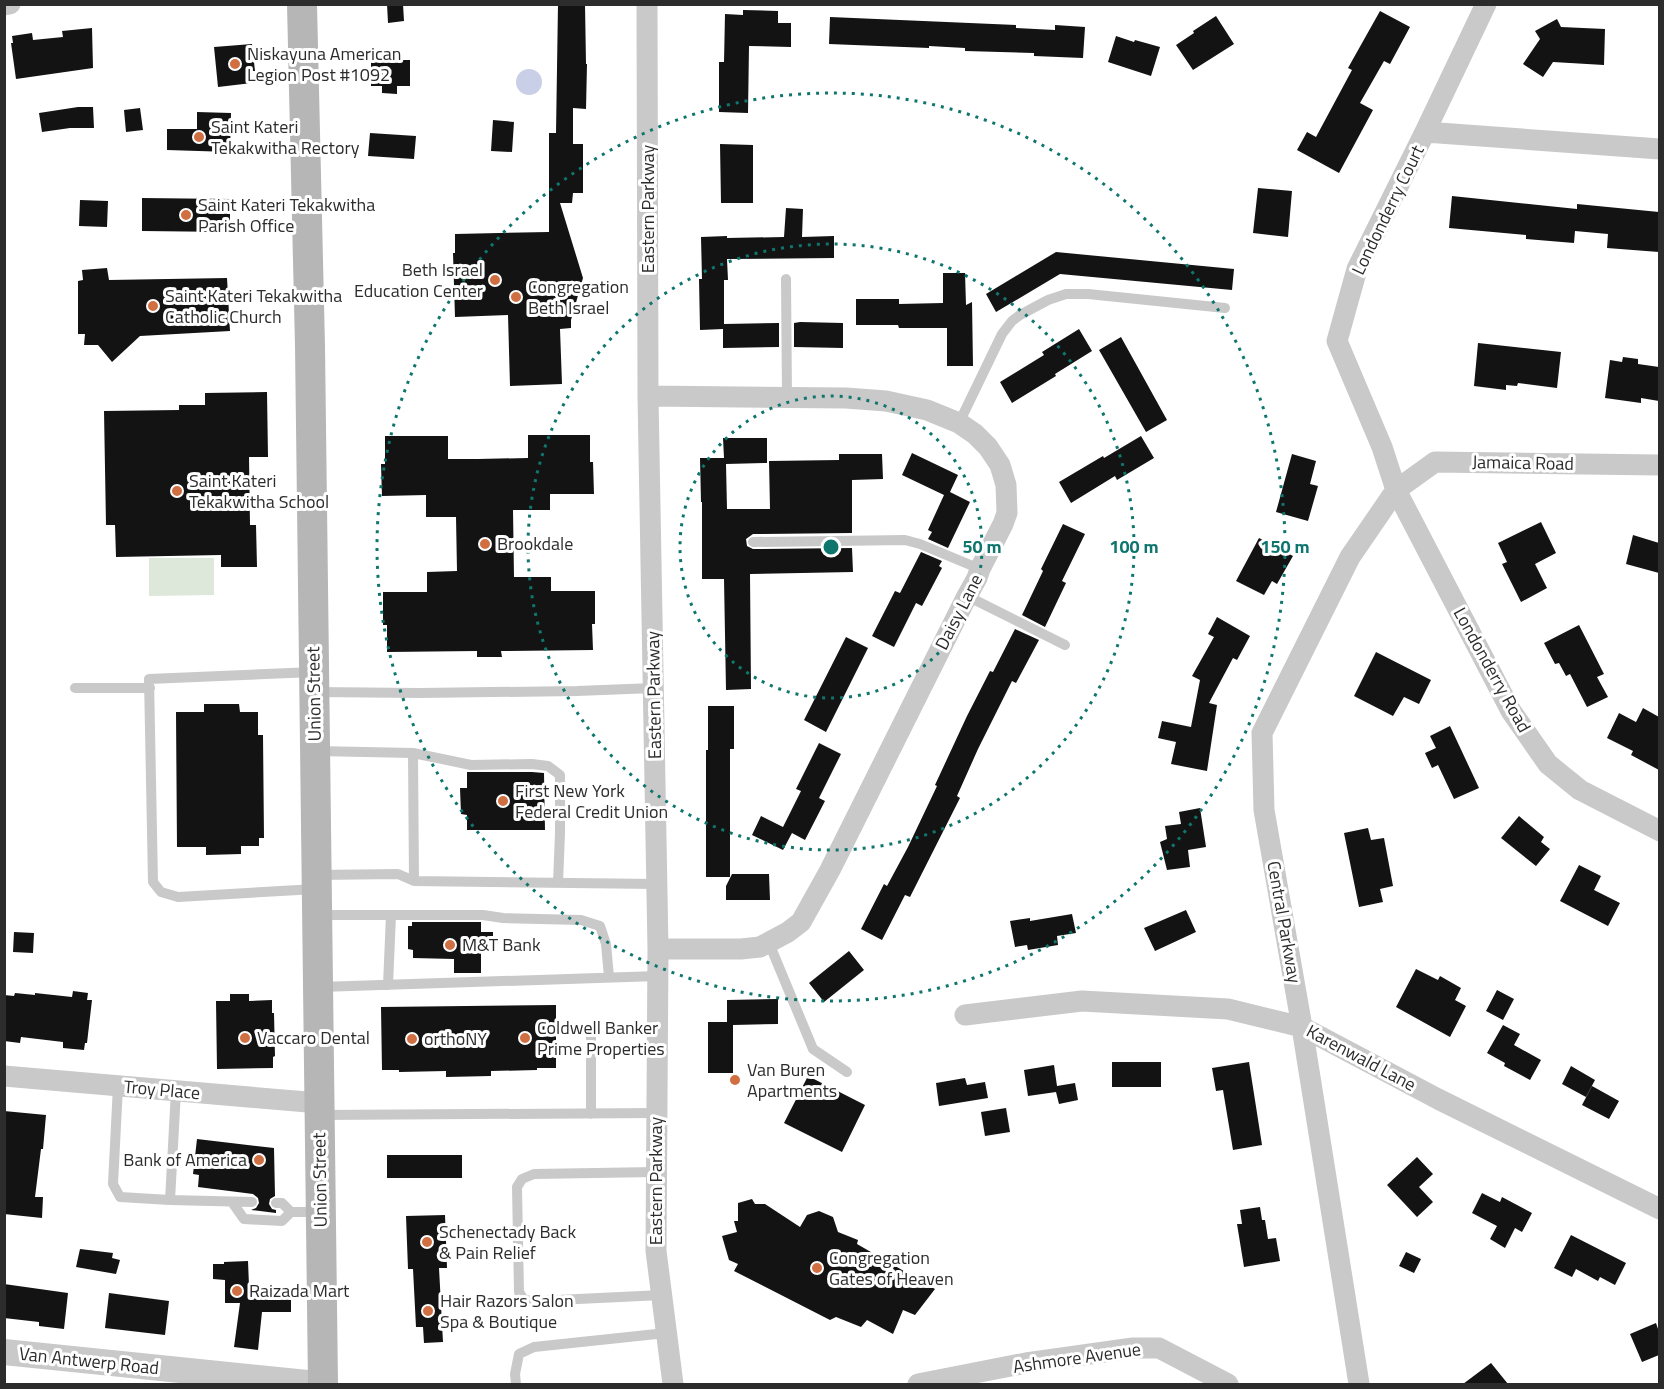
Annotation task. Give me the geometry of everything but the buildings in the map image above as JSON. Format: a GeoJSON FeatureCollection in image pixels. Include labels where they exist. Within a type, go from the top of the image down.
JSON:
{"type":"FeatureCollection","features":[{"type":"Feature","properties":{"kind":"main road","name":"Union Street"},"geometry":{"type":"LineString","coordinates":[[302,4],[310,346],[323,1384]]}},
{"type":"Feature","properties":{"kind":"street"},"geometry":{"type":"LineString","coordinates":[[4,5],[10,4]]}},
{"type":"Feature","properties":{"kind":"street","name":"Eastern Parkway"},"geometry":{"type":"LineString","coordinates":[[647,4],[648,396],[658,949],[656,1251],[673,1384]]}},
{"type":"Feature","properties":{"kind":"street","name":"Londonderry Court"},"geometry":{"type":"LineString","coordinates":[[1396,490],[1382,447],[1336,341],[1357,269],[1486,4]]}},
{"type":"Feature","properties":{"kind":"street","name":"Londonderry Court"},"geometry":{"type":"LineString","coordinates":[[1425,132],[1659,149]]}},
{"type":"Feature","properties":{"kind":"street","name":"Daisy Lane"},"geometry":{"type":"LineString","coordinates":[[648,396],[886,401],[927,410],[959,423],[988,447],[1000,465],[1006,485],[1007,513],[1004,524],[830,870],[801,922],[788,932],[759,947],[658,949]]}},
{"type":"Feature","properties":{"kind":"street","name":"Jamaica Road"},"geometry":{"type":"LineString","coordinates":[[1396,490],[1435,462],[1659,465]]}},
{"type":"Feature","properties":{"kind":"street","name":"Londonderry Road"},"geometry":{"type":"LineString","coordinates":[[1396,490],[1511,711],[1548,764],[1580,790],[1659,831]]}},
{"type":"Feature","properties":{"kind":"street","name":"Central Parkway"},"geometry":{"type":"LineString","coordinates":[[1359,1384],[1302,1027],[1264,810],[1262,733],[1350,557],[1396,490]]}},
{"type":"Feature","properties":{"kind":"street","name":"Karenwald Lane"},"geometry":{"type":"LineString","coordinates":[[965,1015],[1083,1001],[1228,1009],[1302,1027],[1438,1099],[1659,1209]]}},
{"type":"Feature","properties":{"kind":"street","name":"Troy Place"},"geometry":{"type":"LineString","coordinates":[[4,1076],[176,1091],[319,1109]]}},
{"type":"Feature","properties":{"kind":"street","name":"Ashmore Avenue"},"geometry":{"type":"LineString","coordinates":[[918,1384],[1026,1364],[1133,1348],[1159,1347],[1228,1384]]}},
{"type":"Feature","properties":{"kind":"street","name":"Van Antwerp Road"},"geometry":{"type":"LineString","coordinates":[[4,1352],[317,1384]]}},
{"type":"Feature","properties":{"kind":"lane"},"geometry":{"type":"LineString","coordinates":[[786,279],[787,398]]}},
{"type":"Feature","properties":{"kind":"lane"},"geometry":{"type":"LineString","coordinates":[[959,423],[1002,334],[1020,315],[1048,300],[1066,294],[1088,294],[1225,308]]}},
{"type":"Feature","properties":{"kind":"lane"},"geometry":{"type":"LineString","coordinates":[[753,542],[905,540],[921,544],[980,569]]}},
{"type":"Feature","properties":{"kind":"lane"},"geometry":{"type":"LineString","coordinates":[[967,596],[1065,645]]}},
{"type":"Feature","properties":{"kind":"lane"},"geometry":{"type":"LineString","coordinates":[[654,688],[420,693],[314,682],[149,679],[153,882],[161,892],[178,897],[316,893],[398,874],[414,881],[657,884]]}},
{"type":"Feature","properties":{"kind":"lane"},"geometry":{"type":"LineString","coordinates":[[75,688],[150,687]]}},
{"type":"Feature","properties":{"kind":"lane"},"geometry":{"type":"LineString","coordinates":[[315,750],[413,753],[471,765],[548,766],[560,776],[558,883]]}},
{"type":"Feature","properties":{"kind":"lane"},"geometry":{"type":"LineString","coordinates":[[413,753],[414,881]]}},
{"type":"Feature","properties":{"kind":"lane"},"geometry":{"type":"LineString","coordinates":[[316,893],[391,915],[483,915],[504,918],[581,920],[600,926],[606,944],[609,977]]}},
{"type":"Feature","properties":{"kind":"lane"},"geometry":{"type":"LineString","coordinates":[[388,985],[391,915]]}},
{"type":"Feature","properties":{"kind":"lane"},"geometry":{"type":"LineString","coordinates":[[769,943],[813,1049],[847,1072]]}},
{"type":"Feature","properties":{"kind":"lane"},"geometry":{"type":"LineString","coordinates":[[318,987],[658,976]]}},
{"type":"Feature","properties":{"kind":"lane"},"geometry":{"type":"LineString","coordinates":[[591,1034],[591,1114]]}},
{"type":"Feature","properties":{"kind":"lane"},"geometry":{"type":"LineString","coordinates":[[118,1086],[113,1184],[120,1197],[252,1203]]}},
{"type":"Feature","properties":{"kind":"lane"},"geometry":{"type":"LineString","coordinates":[[170,1200],[176,1091]]}},
{"type":"Feature","properties":{"kind":"lane"},"geometry":{"type":"LineString","coordinates":[[319,1109],[657,1113]]}},
{"type":"Feature","properties":{"kind":"lane"},"geometry":{"type":"LineString","coordinates":[[656,1172],[534,1174],[522,1179],[517,1187],[519,1292],[524,1300],[536,1301],[662,1295]]}},
{"type":"Feature","properties":{"kind":"lane"},"geometry":{"type":"LineString","coordinates":[[232,1202],[244,1219],[282,1221],[291,1212],[321,1212]]}},
{"type":"Feature","properties":{"kind":"lane"},"geometry":{"type":"LineString","coordinates":[[276,1203],[282,1203],[291,1212]]}},
{"type":"Feature","properties":{"kind":"lane"},"geometry":{"type":"LineString","coordinates":[[516,1384],[515,1374],[519,1354],[534,1347],[666,1333]]}},
{"type":"Feature","properties":{"kind":"shaded area"},"geometry":{"type":"Polygon","coordinates":[[[149,558],[214,558],[214,595],[149,596],[149,558]]]}},
{"type":"Feature","properties":{"kind":"water"},"geometry":{"type":"Polygon","coordinates":[[[529,69],[538,73],[542,82],[538,91],[529,95],[520,91],[516,82],[520,73],[529,69]]]}},
{"type":"Feature","properties":{"kind":"place","name":"Niskayuna American Legion Post #1092"},"geometry":{"type":"Point","coordinates":[235,64]}},
{"type":"Feature","properties":{"kind":"place","name":"Saint Kateri Tekakwitha Rectory"},"geometry":{"type":"Point","coordinates":[199,137]}},
{"type":"Feature","properties":{"kind":"place","name":"Saint Kateri Tekakwitha Parish Office"},"geometry":{"type":"Point","coordinates":[186,215]}},
{"type":"Feature","properties":{"kind":"place","name":"Beth Israel Education Center"},"geometry":{"type":"Point","coordinates":[495,280]}},
{"type":"Feature","properties":{"kind":"place","name":"Congregation Beth Israel"},"geometry":{"type":"Point","coordinates":[516,297]}},
{"type":"Feature","properties":{"kind":"place","name":"Saint Kateri Tekakwitha Catholic Church"},"geometry":{"type":"Point","coordinates":[153,306]}},
{"type":"Feature","properties":{"kind":"place","name":"Saint Kateri Tekakwitha School"},"geometry":{"type":"Point","coordinates":[177,491]}},
{"type":"Feature","properties":{"kind":"place","name":"Brookdale"},"geometry":{"type":"Point","coordinates":[485,544]}},
{"type":"Feature","properties":{"kind":"place","name":"First New York Federal Credit Union"},"geometry":{"type":"Point","coordinates":[503,801]}},
{"type":"Feature","properties":{"kind":"place","name":"M&T Bank"},"geometry":{"type":"Point","coordinates":[450,945]}},
{"type":"Feature","properties":{"kind":"place","name":"Vaccaro Dental"},"geometry":{"type":"Point","coordinates":[245,1038]}},
{"type":"Feature","properties":{"kind":"place","name":"Coldwell Banker Prime Properties"},"geometry":{"type":"Point","coordinates":[525,1038]}},
{"type":"Feature","properties":{"kind":"place","name":"orthoNY"},"geometry":{"type":"Point","coordinates":[412,1039]}},
{"type":"Feature","properties":{"kind":"place","name":"Van Buren Apartments"},"geometry":{"type":"Point","coordinates":[735,1080]}},
{"type":"Feature","properties":{"kind":"place","name":"Bank of America"},"geometry":{"type":"Point","coordinates":[259,1160]}},
{"type":"Feature","properties":{"kind":"place","name":"Schenectady Back & Pain Relief"},"geometry":{"type":"Point","coordinates":[427,1242]}},
{"type":"Feature","properties":{"kind":"place","name":"Congregation Gates of Heaven"},"geometry":{"type":"Point","coordinates":[817,1268]}},
{"type":"Feature","properties":{"kind":"place","name":"Raizada Mart"},"geometry":{"type":"Point","coordinates":[237,1291]}},
{"type":"Feature","properties":{"kind":"place","name":"Hair Razors Salon Spa & Boutique"},"geometry":{"type":"Point","coordinates":[428,1311]}}]}
